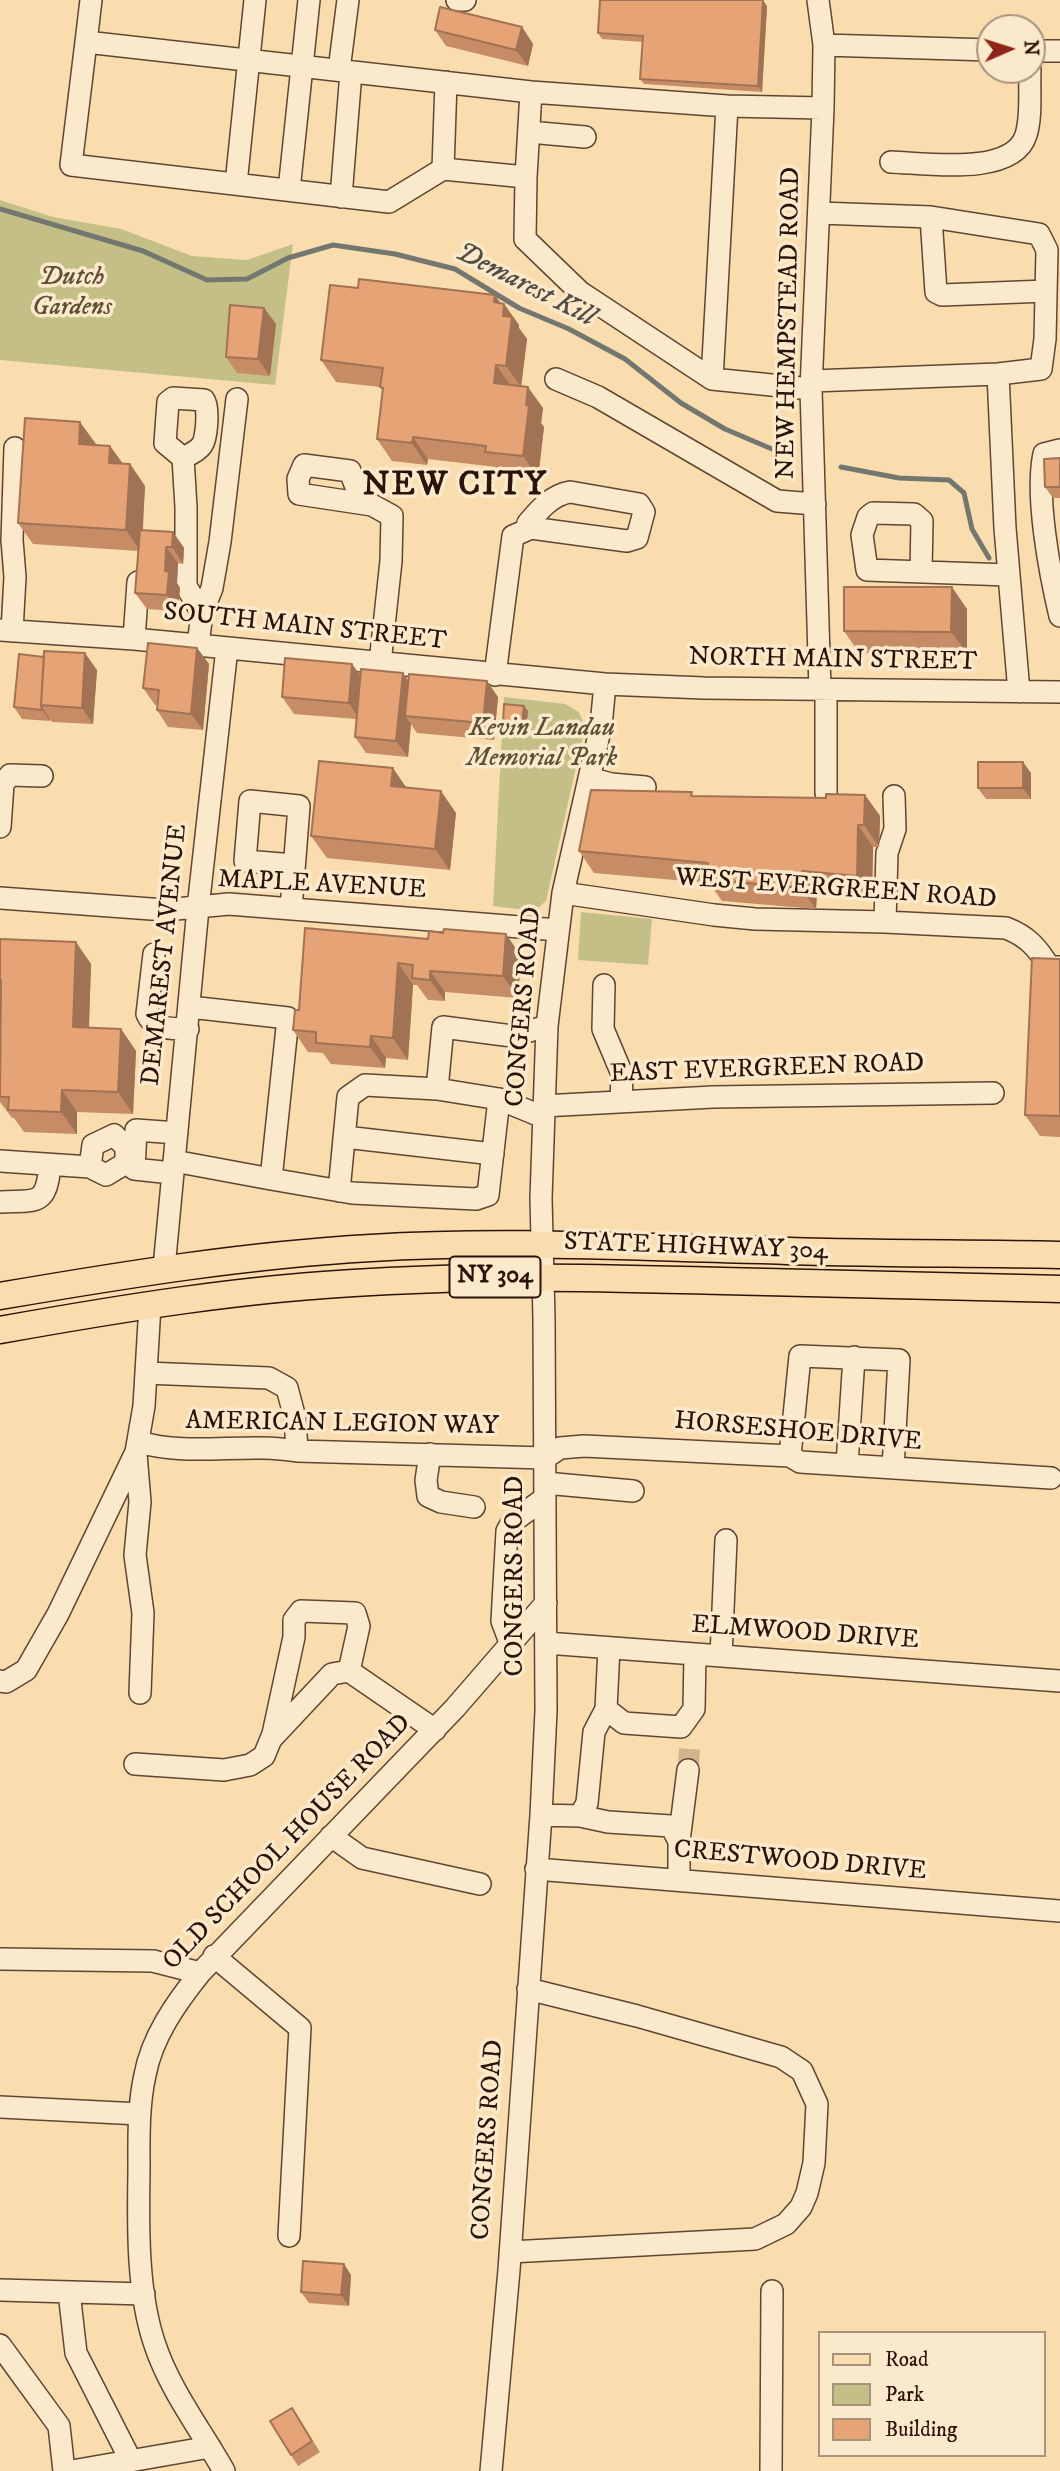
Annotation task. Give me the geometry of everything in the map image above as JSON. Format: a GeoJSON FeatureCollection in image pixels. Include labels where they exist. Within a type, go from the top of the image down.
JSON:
{"type":"FeatureCollection","features":[{"type":"Feature","properties":{"kind":"main road","name":"STATE HIGHWAY 304"},"geometry":{"type":"LineString","coordinates":[[0,1296],[164,1268],[345,1249],[465,1244],[1060,1255]]}},
{"type":"Feature","properties":{"kind":"main road","name":"STATE HIGHWAY 304"},"geometry":{"type":"LineString","coordinates":[[0,1330],[233,1294],[348,1283],[468,1278],[543,1277],[1060,1289]]}},
{"type":"Feature","properties":{"kind":"street"},"geometry":{"type":"LineString","coordinates":[[91,0],[71,165],[388,202],[443,169],[526,177]]}},
{"type":"Feature","properties":{"kind":"street"},"geometry":{"type":"LineString","coordinates":[[236,184],[256,0]]}},
{"type":"Feature","properties":{"kind":"street"},"geometry":{"type":"LineString","coordinates":[[289,190],[309,0]]}},
{"type":"Feature","properties":{"kind":"street"},"geometry":{"type":"LineString","coordinates":[[341,197],[348,0]]}},
{"type":"Feature","properties":{"kind":"street"},"geometry":{"type":"LineString","coordinates":[[457,0],[465,0]]}},
{"type":"Feature","properties":{"kind":"street","name":"NEW HEMPSTEAD ROAD"},"geometry":{"type":"LineString","coordinates":[[818,0],[824,45],[812,385],[826,793]]}},
{"type":"Feature","properties":{"kind":"street"},"geometry":{"type":"LineString","coordinates":[[86,42],[531,92],[727,106],[823,108]]}},
{"type":"Feature","properties":{"kind":"street"},"geometry":{"type":"LineString","coordinates":[[824,45],[976,50]]}},
{"type":"Feature","properties":{"kind":"street"},"geometry":{"type":"LineString","coordinates":[[443,169],[446,82]]}},
{"type":"Feature","properties":{"kind":"street"},"geometry":{"type":"LineString","coordinates":[[891,162],[976,165],[1006,158],[1018,150],[1026,135],[1029,84]]}},
{"type":"Feature","properties":{"kind":"street"},"geometry":{"type":"LineString","coordinates":[[531,92],[525,239],[580,292],[712,379],[812,385],[1041,369],[1045,339],[1047,250],[1039,234],[931,217],[819,213]]}},
{"type":"Feature","properties":{"kind":"street"},"geometry":{"type":"LineString","coordinates":[[712,379],[727,106]]}},
{"type":"Feature","properties":{"kind":"street"},"geometry":{"type":"LineString","coordinates":[[528,132],[584,137]]}},
{"type":"Feature","properties":{"kind":"street"},"geometry":{"type":"LineString","coordinates":[[931,217],[936,292],[942,295],[1046,292]]}},
{"type":"Feature","properties":{"kind":"street"},"geometry":{"type":"LineString","coordinates":[[998,374],[1008,575],[1019,692]]}},
{"type":"Feature","properties":{"kind":"street"},"geometry":{"type":"LineString","coordinates":[[556,379],[598,397],[777,502],[815,504]]}},
{"type":"Feature","properties":{"kind":"street"},"geometry":{"type":"LineString","coordinates":[[198,645],[202,613],[212,588],[220,542],[237,399]]}},
{"type":"Feature","properties":{"kind":"street"},"geometry":{"type":"LineString","coordinates":[[6,630],[16,578],[12,540],[15,448]]}},
{"type":"Feature","properties":{"kind":"street"},"geometry":{"type":"LineString","coordinates":[[1060,450],[1044,454],[1042,462],[1049,566],[1060,616]]}},
{"type":"Feature","properties":{"kind":"street"},"geometry":{"type":"LineString","coordinates":[[183,458],[186,586],[202,613]]}},
{"type":"Feature","properties":{"kind":"street"},"geometry":{"type":"LineString","coordinates":[[495,675],[513,536],[531,528],[627,541],[637,538],[643,512],[639,504],[570,492],[559,494],[540,508],[528,523],[531,528]]}},
{"type":"Feature","properties":{"kind":"street"},"geometry":{"type":"LineString","coordinates":[[362,503],[372,505],[392,516],[391,561],[380,663]]}},
{"type":"Feature","properties":{"kind":"street"},"geometry":{"type":"LineString","coordinates":[[921,572],[922,521],[914,513],[873,513],[868,517],[862,535],[867,570],[921,572],[1008,575]]}},
{"type":"Feature","properties":{"kind":"street"},"geometry":{"type":"LineString","coordinates":[[134,639],[138,582]]}},
{"type":"Feature","properties":{"kind":"street","name":"SOUTH MAIN STREET"},"geometry":{"type":"LineString","coordinates":[[6,630],[134,639],[605,684]]}},
{"type":"Feature","properties":{"kind":"street","name":"DEMAREST AVENUE"},"geometry":{"type":"LineString","coordinates":[[164,1268],[198,908],[227,648]]}},
{"type":"Feature","properties":{"kind":"street","name":"NORTH MAIN STREET"},"geometry":{"type":"LineString","coordinates":[[605,684],[704,688],[1060,692]]}},
{"type":"Feature","properties":{"kind":"street","name":"CONGERS ROAD"},"geometry":{"type":"LineString","coordinates":[[491,2471],[510,2252],[546,1711],[542,1244],[547,1026],[563,893],[601,726],[605,684]]}},
{"type":"Feature","properties":{"kind":"street"},"geometry":{"type":"LineString","coordinates":[[0,827],[3,784],[10,775],[42,776]]}},
{"type":"Feature","properties":{"kind":"street"},"geometry":{"type":"LineString","coordinates":[[589,778],[611,784],[645,787]]}},
{"type":"Feature","properties":{"kind":"street"},"geometry":{"type":"LineString","coordinates":[[885,922],[887,853],[895,829],[894,796]]}},
{"type":"Feature","properties":{"kind":"street"},"geometry":{"type":"LineString","coordinates":[[290,909],[294,865]]}},
{"type":"Feature","properties":{"kind":"street","name":"WEST EVERGREEN ROAD"},"geometry":{"type":"LineString","coordinates":[[563,893],[714,915],[846,923],[885,922],[1006,928],[1031,942],[1055,967]]}},
{"type":"Feature","properties":{"kind":"street","name":"MAPLE AVENUE"},"geometry":{"type":"LineString","coordinates":[[0,898],[165,909],[229,904],[558,930]]}},
{"type":"Feature","properties":{"kind":"street"},"geometry":{"type":"LineString","coordinates":[[154,954],[147,1014],[150,1021],[159,1027],[188,1029]]}},
{"type":"Feature","properties":{"kind":"street"},"geometry":{"type":"LineString","coordinates":[[604,985],[603,1029],[622,1074],[621,1102]]}},
{"type":"Feature","properties":{"kind":"street"},"geometry":{"type":"LineString","coordinates":[[190,1007],[288,1018],[271,1179]]}},
{"type":"Feature","properties":{"kind":"street"},"geometry":{"type":"LineString","coordinates":[[437,1089],[443,1027],[512,1035],[547,1026]]}},
{"type":"Feature","properties":{"kind":"street"},"geometry":{"type":"LineString","coordinates":[[339,1191],[348,1097],[365,1085],[437,1089],[499,1099],[543,1112]]}},
{"type":"Feature","properties":{"kind":"street","name":"EAST EVERGREEN ROAD"},"geometry":{"type":"LineString","coordinates":[[543,1112],[621,1102],[713,1097],[993,1093]]}},
{"type":"Feature","properties":{"kind":"street"},"geometry":{"type":"LineString","coordinates":[[177,1133],[136,1130],[131,1146],[134,1169],[173,1167],[271,1179],[339,1191],[476,1199],[488,1195],[499,1099]]}},
{"type":"Feature","properties":{"kind":"street"},"geometry":{"type":"LineString","coordinates":[[0,1161],[90,1167],[93,1145],[114,1135],[131,1146]]}},
{"type":"Feature","properties":{"kind":"street"},"geometry":{"type":"LineString","coordinates":[[345,1137],[493,1154]]}},
{"type":"Feature","properties":{"kind":"street"},"geometry":{"type":"LineString","coordinates":[[0,1202],[36,1200],[44,1195],[48,1187],[50,1165]]}},
{"type":"Feature","properties":{"kind":"street"},"geometry":{"type":"LineString","coordinates":[[140,1693],[144,1613],[135,1555],[140,1502],[137,1447],[146,1373],[150,1305]]}},
{"type":"Feature","properties":{"kind":"street"},"geometry":{"type":"LineString","coordinates":[[790,1456],[800,1356],[899,1360],[893,1468]]}},
{"type":"Feature","properties":{"kind":"street"},"geometry":{"type":"LineString","coordinates":[[847,1465],[854,1357]]}},
{"type":"Feature","properties":{"kind":"street"},"geometry":{"type":"LineString","coordinates":[[146,1373],[269,1378],[286,1388],[295,1418],[297,1451]]}},
{"type":"Feature","properties":{"kind":"street","name":"HORSESHOE DRIVE"},"geometry":{"type":"LineString","coordinates":[[545,1458],[560,1448],[584,1446],[790,1456],[800,1462],[1051,1478]]}},
{"type":"Feature","properties":{"kind":"street"},"geometry":{"type":"LineString","coordinates":[[0,1681],[6,1682],[26,1670],[58,1614],[137,1447]]}},
{"type":"Feature","properties":{"kind":"street","name":"AMERICAN LEGION WAY"},"geometry":{"type":"LineString","coordinates":[[137,1447],[276,1447],[297,1451],[545,1458]]}},
{"type":"Feature","properties":{"kind":"street"},"geometry":{"type":"LineString","coordinates":[[430,1454],[426,1480],[428,1496],[440,1502],[474,1507]]}},
{"type":"Feature","properties":{"kind":"street"},"geometry":{"type":"LineString","coordinates":[[511,1645],[502,1621],[507,1531],[512,1522],[545,1490],[633,1491]]}},
{"type":"Feature","properties":{"kind":"street"},"geometry":{"type":"LineString","coordinates":[[721,1656],[726,1540]]}},
{"type":"Feature","properties":{"kind":"street","name":"OLD SCHOOL HOUSE ROAD"},"geometry":{"type":"LineString","coordinates":[[224,2471],[175,2388],[155,2345],[144,2294],[138,2219],[140,2114],[145,2074],[155,2043],[175,2004],[214,1956],[435,1730],[545,1603]]}},
{"type":"Feature","properties":{"kind":"street"},"geometry":{"type":"LineString","coordinates":[[135,1764],[224,1770],[250,1765],[264,1756],[294,1637],[294,1620],[301,1611],[355,1613],[359,1626],[349,1671]]}},
{"type":"Feature","properties":{"kind":"street","name":"ELMWOOD DRIVE"},"geometry":{"type":"LineString","coordinates":[[546,1643],[1060,1681]]}},
{"type":"Feature","properties":{"kind":"street"},"geometry":{"type":"LineString","coordinates":[[580,1816],[587,1803],[594,1732],[606,1709],[609,1648]]}},
{"type":"Feature","properties":{"kind":"street"},"geometry":{"type":"LineString","coordinates":[[606,1709],[624,1723],[685,1735],[694,1709],[695,1654]]}},
{"type":"Feature","properties":{"kind":"street"},"geometry":{"type":"LineString","coordinates":[[270,1740],[332,1674],[349,1671],[435,1730]]}},
{"type":"Feature","properties":{"kind":"street"},"geometry":{"type":"LineString","coordinates":[[679,1880],[679,1841],[688,1770]]}},
{"type":"Feature","properties":{"kind":"street"},"geometry":{"type":"LineString","coordinates":[[541,1815],[580,1816],[608,1822],[671,1826],[679,1841]]}},
{"type":"Feature","properties":{"kind":"street"},"geometry":{"type":"LineString","coordinates":[[331,1836],[362,1858],[480,1884]]}},
{"type":"Feature","properties":{"kind":"street","name":"CRESTWOOD DRIVE"},"geometry":{"type":"LineString","coordinates":[[536,1869],[1060,1911]]}},
{"type":"Feature","properties":{"kind":"street"},"geometry":{"type":"LineString","coordinates":[[214,1956],[300,2028],[289,2235]]}},
{"type":"Feature","properties":{"kind":"street"},"geometry":{"type":"LineString","coordinates":[[0,1959],[153,1961],[200,1973]]}},
{"type":"Feature","properties":{"kind":"street"},"geometry":{"type":"LineString","coordinates":[[510,2252],[704,2244],[755,2239],[786,2224],[801,2207],[814,2163],[817,2104],[802,2071],[780,2057],[528,1989]]}},
{"type":"Feature","properties":{"kind":"street"},"geometry":{"type":"LineString","coordinates":[[0,2108],[140,2114]]}},
{"type":"Feature","properties":{"kind":"street"},"geometry":{"type":"LineString","coordinates":[[0,2290],[144,2294]]}},
{"type":"Feature","properties":{"kind":"street"},"geometry":{"type":"LineString","coordinates":[[771,2471],[772,2291]]}},
{"type":"Feature","properties":{"kind":"street"},"geometry":{"type":"LineString","coordinates":[[69,2292],[76,2353],[131,2461]]}},
{"type":"Feature","properties":{"kind":"street"},"geometry":{"type":"LineString","coordinates":[[0,2345],[59,2426],[64,2471]]}},
{"type":"Feature","properties":{"kind":"street"},"geometry":{"type":"LineString","coordinates":[[72,2471],[210,2447]]}},
{"type":"Feature","properties":{"kind":"green space","name":"Dutch Gardens"},"geometry":{"type":"Polygon","coordinates":[[[0,200],[53,217],[121,229],[192,256],[247,260],[293,244],[275,385],[0,360],[0,200]]]}},
{"type":"Feature","properties":{"kind":"green space","name":"Kevin Landau Memorial Park"},"geometry":{"type":"Polygon","coordinates":[[[504,697],[565,704],[579,712],[585,727],[546,901],[534,911],[493,906],[504,697]]]}},
{"type":"Feature","properties":{"kind":"green space"},"geometry":{"type":"Polygon","coordinates":[[[581,912],[652,919],[648,965],[578,960],[581,912]]]}},
{"type":"Feature","properties":{"kind":"building"},"geometry":{"type":"Polygon","coordinates":[[[600,0],[763,0],[758,86],[640,79],[643,36],[598,33],[600,0]]]}},
{"type":"Feature","properties":{"kind":"building"},"geometry":{"type":"Polygon","coordinates":[[[440,7],[522,27],[516,50],[435,30],[440,7]]]}},
{"type":"Feature","properties":{"kind":"building"},"geometry":{"type":"Polygon","coordinates":[[[359,279],[495,295],[494,302],[504,304],[503,316],[512,317],[506,366],[496,365],[494,383],[528,387],[526,405],[529,406],[523,456],[485,452],[486,446],[413,437],[412,443],[377,439],[383,368],[321,360],[330,285],[358,288],[359,279]]]}},
{"type":"Feature","properties":{"kind":"building"},"geometry":{"type":"Polygon","coordinates":[[[230,305],[264,308],[258,359],[226,357],[230,305]]]}},
{"type":"Feature","properties":{"kind":"building"},"geometry":{"type":"Polygon","coordinates":[[[25,418],[80,422],[79,444],[110,446],[109,463],[130,464],[126,530],[18,523],[25,418]]]}},
{"type":"Feature","properties":{"kind":"building"},"geometry":{"type":"Polygon","coordinates":[[[1060,458],[1060,487],[1045,487],[1044,459],[1060,458]]]}},
{"type":"Feature","properties":{"kind":"building"},"geometry":{"type":"Polygon","coordinates":[[[140,530],[173,532],[172,547],[166,547],[165,571],[169,572],[167,595],[135,593],[140,530]]]}},
{"type":"Feature","properties":{"kind":"building"},"geometry":{"type":"Polygon","coordinates":[[[844,587],[952,587],[951,632],[844,631],[844,587]]]}},
{"type":"Feature","properties":{"kind":"building"},"geometry":{"type":"Polygon","coordinates":[[[148,643],[197,648],[191,714],[157,710],[159,690],[143,688],[148,643]]]}},
{"type":"Feature","properties":{"kind":"building"},"geometry":{"type":"Polygon","coordinates":[[[44,651],[85,653],[82,708],[41,705],[44,651]]]}},
{"type":"Feature","properties":{"kind":"building"},"geometry":{"type":"Polygon","coordinates":[[[19,654],[44,657],[42,710],[14,707],[19,654]]]}},
{"type":"Feature","properties":{"kind":"building"},"geometry":{"type":"Polygon","coordinates":[[[285,658],[352,664],[349,703],[282,697],[285,658]]]}},
{"type":"Feature","properties":{"kind":"building"},"geometry":{"type":"Polygon","coordinates":[[[361,669],[403,673],[396,741],[355,737],[361,669]]]}},
{"type":"Feature","properties":{"kind":"building"},"geometry":{"type":"Polygon","coordinates":[[[409,674],[487,681],[483,723],[405,716],[409,674]]]}},
{"type":"Feature","properties":{"kind":"building"},"geometry":{"type":"Polygon","coordinates":[[[504,704],[524,706],[522,724],[503,723],[504,704]]]}},
{"type":"Feature","properties":{"kind":"building"},"geometry":{"type":"Polygon","coordinates":[[[319,761],[393,768],[391,786],[441,791],[435,849],[311,836],[319,761]]]}},
{"type":"Feature","properties":{"kind":"building"},"geometry":{"type":"Polygon","coordinates":[[[978,762],[1023,762],[1023,788],[978,788],[978,762]]]}},
{"type":"Feature","properties":{"kind":"building"},"geometry":{"type":"Polygon","coordinates":[[[591,790],[692,792],[691,796],[826,798],[826,794],[865,795],[864,825],[858,825],[857,876],[802,871],[801,888],[706,879],[708,863],[579,851],[591,790]]]}},
{"type":"Feature","properties":{"kind":"building"},"geometry":{"type":"Polygon","coordinates":[[[305,928],[428,939],[429,931],[443,933],[444,929],[506,934],[503,976],[430,971],[430,980],[412,978],[413,965],[398,963],[393,1038],[371,1036],[370,1047],[316,1043],[316,1032],[293,1030],[295,1010],[299,1010],[305,928]]]}},
{"type":"Feature","properties":{"kind":"building"},"geometry":{"type":"Polygon","coordinates":[[[0,939],[76,942],[73,1027],[121,1029],[118,1092],[62,1090],[61,1112],[8,1110],[9,1097],[0,1097],[0,939]]]}},
{"type":"Feature","properties":{"kind":"building"},"geometry":{"type":"Polygon","coordinates":[[[1032,958],[1060,959],[1060,1116],[1025,1115],[1032,958]]]}},
{"type":"Feature","properties":{"kind":"building"},"geometry":{"type":"Polygon","coordinates":[[[303,2261],[344,2264],[341,2295],[301,2292],[303,2261]]]}},
{"type":"Feature","properties":{"kind":"building"},"geometry":{"type":"Polygon","coordinates":[[[292,2408],[312,2441],[291,2455],[270,2421],[292,2408]]]}},
{"type":"Feature","properties":{"kind":"waterway","name":"Demarest Kill"},"geometry":{"type":"LineString","coordinates":[[0,209],[143,251],[207,280],[247,279],[288,258],[333,245],[395,254],[455,269],[519,308],[569,329],[625,359],[681,403],[725,429],[772,449]]}},
{"type":"Feature","properties":{"kind":"waterway","name":"Demarest Kill"},"geometry":{"type":"LineString","coordinates":[[841,467],[899,478],[949,480],[964,493],[972,529],[989,558]]}},
{"type":"Feature","properties":{"kind":"tunnel"},"geometry":{"type":"LineString","coordinates":[[688,1770],[690,1743]]}},
{"type":"Feature","properties":{"kind":"district","name":"NEW CITY"},"geometry":{"type":"Point","coordinates":[455,487]}}]}
